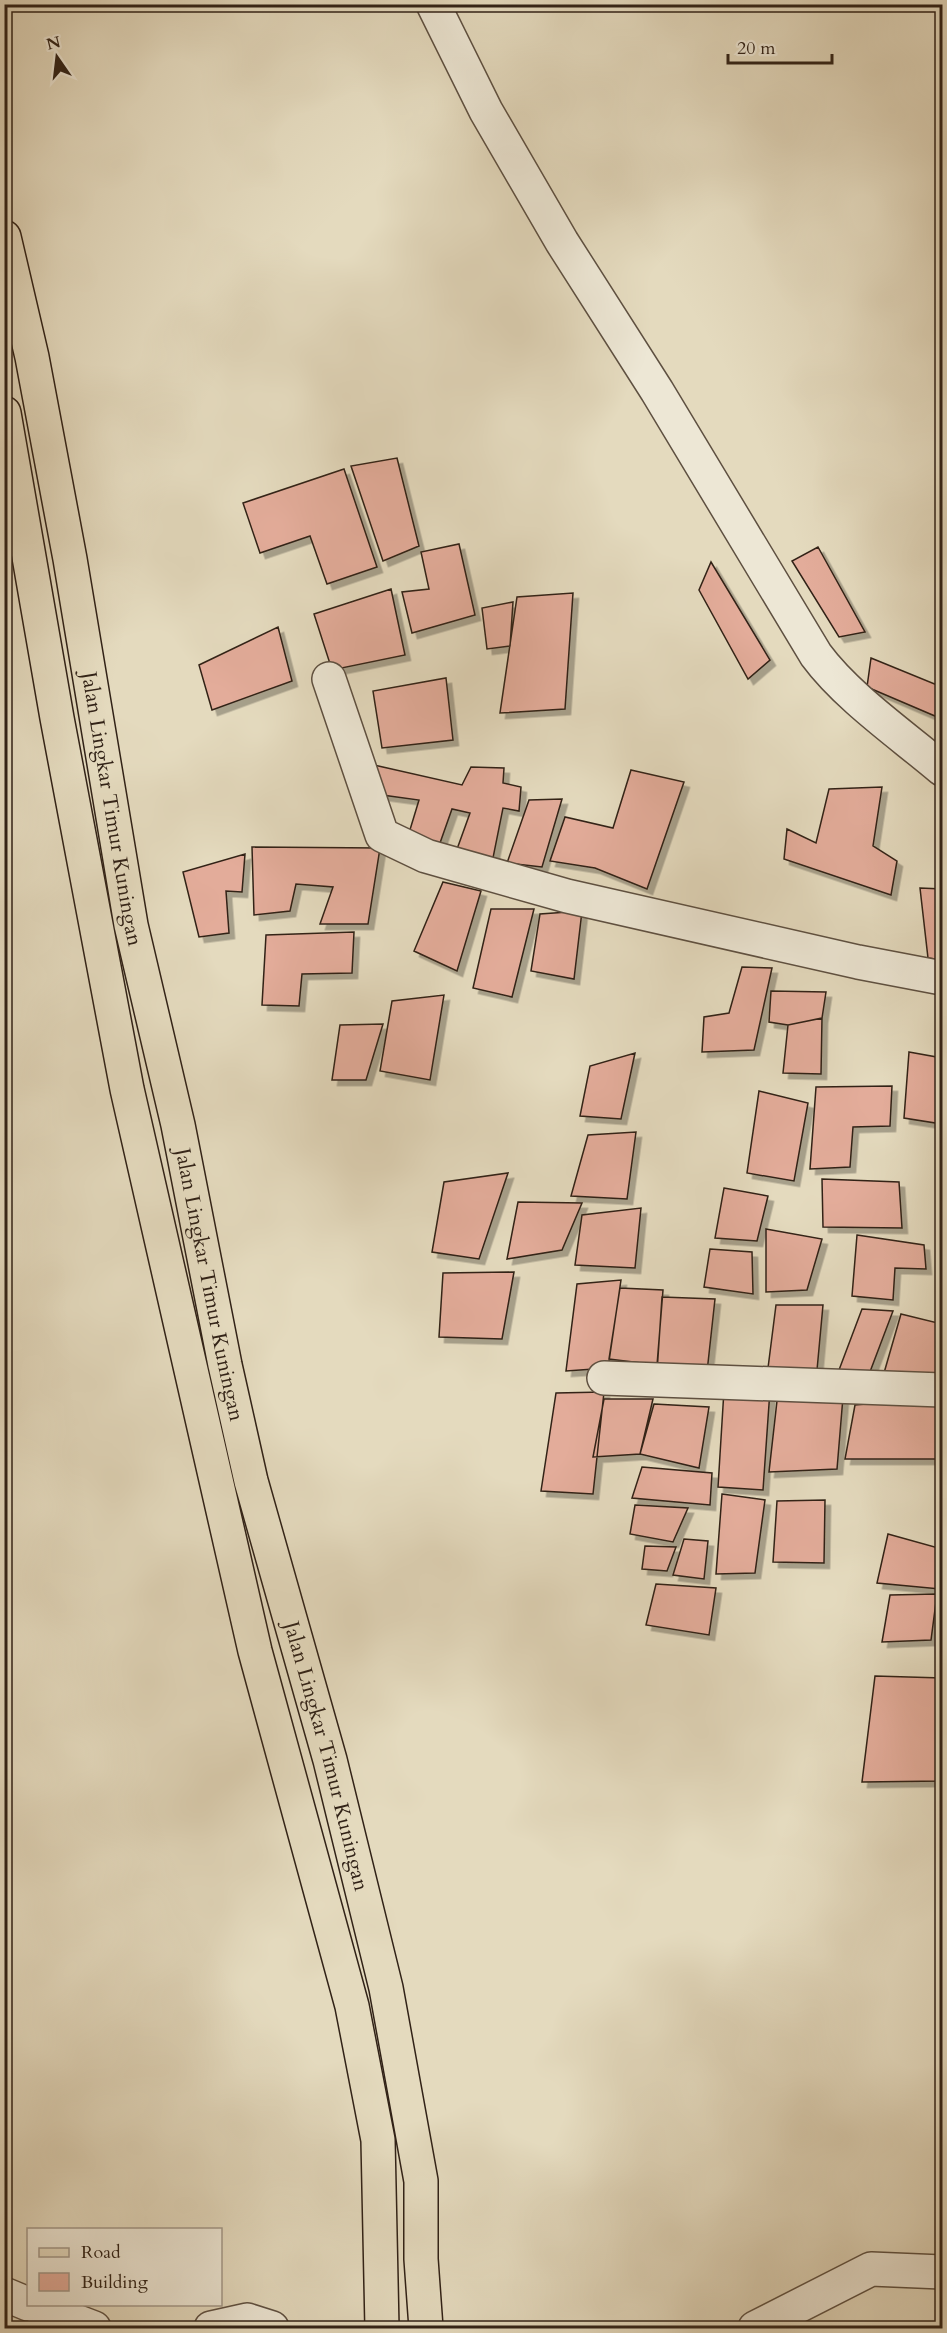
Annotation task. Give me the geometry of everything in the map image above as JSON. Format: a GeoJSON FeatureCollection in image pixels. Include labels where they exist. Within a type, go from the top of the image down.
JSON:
{"type":"FeatureCollection","features":[{"type":"Feature","properties":{"kind":"main road","name":"Jalan Lingkar Timur Kuningan"},"geometry":{"type":"LineString","coordinates":[[4,237],[32,357],[70,559],[131,925],[178,1125],[225,1365],[251,1481],[330,1760],[386,1988],[421,2181],[421,2259],[426,2328]]}},
{"type":"Feature","properties":{"kind":"main road","name":"Jalan Lingkar Timur Kuningan"},"geometry":{"type":"LineString","coordinates":[[4,412],[65,763],[127,1089],[255,1651],[352,2006],[378,2140],[382,2328]]}},
{"type":"Feature","properties":{"kind":"street"},"geometry":{"type":"LineString","coordinates":[[433,4],[486,111],[562,242],[657,391],[816,655],[845,688],[942,769]]}},
{"type":"Feature","properties":{"kind":"street"},"geometry":{"type":"LineString","coordinates":[[329,679],[382,835],[396,843],[426,856],[567,896],[858,962],[942,978]]}},
{"type":"Feature","properties":{"kind":"street"},"geometry":{"type":"LineString","coordinates":[[604,1378],[942,1390]]}},
{"type":"Feature","properties":{"kind":"street"},"geometry":{"type":"LineString","coordinates":[[755,2328],[871,2269],[942,2272]]}},
{"type":"Feature","properties":{"kind":"street"},"geometry":{"type":"LineString","coordinates":[[4,2295],[27,2303]]}},
{"type":"Feature","properties":{"kind":"street"},"geometry":{"type":"LineString","coordinates":[[35,2306],[94,2328]]}},
{"type":"Feature","properties":{"kind":"street"},"geometry":{"type":"LineString","coordinates":[[211,2328],[248,2320],[272,2328]]}},
{"type":"Feature","properties":{"kind":"building"},"geometry":{"type":"Polygon","coordinates":[[[397,458],[419,546],[383,561],[351,466],[397,458]]]}},
{"type":"Feature","properties":{"kind":"building"},"geometry":{"type":"Polygon","coordinates":[[[344,469],[377,567],[327,584],[310,536],[260,553],[243,503],[344,469]]]}},
{"type":"Feature","properties":{"kind":"building"},"geometry":{"type":"Polygon","coordinates":[[[459,544],[475,615],[412,633],[402,592],[429,589],[421,552],[459,544]]]}},
{"type":"Feature","properties":{"kind":"building"},"geometry":{"type":"Polygon","coordinates":[[[818,547],[865,632],[839,637],[792,561],[818,547]]]}},
{"type":"Feature","properties":{"kind":"building"},"geometry":{"type":"Polygon","coordinates":[[[711,562],[770,660],[748,679],[699,590],[711,562]]]}},
{"type":"Feature","properties":{"kind":"building"},"geometry":{"type":"Polygon","coordinates":[[[391,589],[405,655],[332,670],[314,614],[391,589]]]}},
{"type":"Feature","properties":{"kind":"building"},"geometry":{"type":"Polygon","coordinates":[[[573,593],[565,709],[500,713],[517,597],[573,593]]]}},
{"type":"Feature","properties":{"kind":"building"},"geometry":{"type":"Polygon","coordinates":[[[513,602],[510,646],[487,649],[482,608],[513,602]]]}},
{"type":"Feature","properties":{"kind":"building"},"geometry":{"type":"Polygon","coordinates":[[[278,627],[292,681],[212,710],[199,665],[278,627]]]}},
{"type":"Feature","properties":{"kind":"building"},"geometry":{"type":"Polygon","coordinates":[[[871,658],[942,687],[942,719],[867,687],[871,658]]]}},
{"type":"Feature","properties":{"kind":"building"},"geometry":{"type":"Polygon","coordinates":[[[446,678],[453,740],[382,748],[373,691],[446,678]]]}},
{"type":"Feature","properties":{"kind":"building"},"geometry":{"type":"Polygon","coordinates":[[[374,765],[462,785],[471,767],[504,768],[503,783],[521,787],[519,811],[503,808],[493,858],[456,852],[470,813],[452,809],[440,843],[409,833],[419,800],[368,793],[374,765]]]}},
{"type":"Feature","properties":{"kind":"building"},"geometry":{"type":"Polygon","coordinates":[[[631,770],[684,782],[647,889],[595,868],[550,861],[565,817],[613,828],[631,770]]]}},
{"type":"Feature","properties":{"kind":"building"},"geometry":{"type":"Polygon","coordinates":[[[882,787],[873,846],[897,861],[891,895],[784,859],[787,829],[816,843],[829,789],[882,787]]]}},
{"type":"Feature","properties":{"kind":"building"},"geometry":{"type":"Polygon","coordinates":[[[562,799],[542,867],[507,863],[529,800],[562,799]]]}},
{"type":"Feature","properties":{"kind":"building"},"geometry":{"type":"Polygon","coordinates":[[[252,847],[380,848],[368,924],[320,924],[333,887],[296,884],[290,911],[254,915],[252,847]]]}},
{"type":"Feature","properties":{"kind":"building"},"geometry":{"type":"Polygon","coordinates":[[[245,854],[242,892],[226,891],[229,933],[199,937],[183,872],[245,854]]]}},
{"type":"Feature","properties":{"kind":"building"},"geometry":{"type":"Polygon","coordinates":[[[443,882],[481,891],[457,971],[414,951],[443,882]]]}},
{"type":"Feature","properties":{"kind":"building"},"geometry":{"type":"Polygon","coordinates":[[[920,888],[942,889],[942,960],[928,958],[920,888]]]}},
{"type":"Feature","properties":{"kind":"building"},"geometry":{"type":"Polygon","coordinates":[[[491,909],[534,909],[512,997],[473,988],[491,909]]]}},
{"type":"Feature","properties":{"kind":"building"},"geometry":{"type":"Polygon","coordinates":[[[582,911],[574,979],[531,971],[540,914],[582,911]]]}},
{"type":"Feature","properties":{"kind":"building"},"geometry":{"type":"Polygon","coordinates":[[[354,932],[352,973],[302,974],[299,1006],[262,1005],[266,935],[354,932]]]}},
{"type":"Feature","properties":{"kind":"building"},"geometry":{"type":"Polygon","coordinates":[[[742,967],[772,968],[754,1050],[702,1052],[704,1017],[729,1013],[742,967]]]}},
{"type":"Feature","properties":{"kind":"building"},"geometry":{"type":"Polygon","coordinates":[[[771,991],[826,992],[822,1018],[788,1025],[769,1022],[771,991]]]}},
{"type":"Feature","properties":{"kind":"building"},"geometry":{"type":"Polygon","coordinates":[[[444,995],[430,1080],[380,1071],[392,1001],[444,995]]]}},
{"type":"Feature","properties":{"kind":"building"},"geometry":{"type":"Polygon","coordinates":[[[822,1018],[821,1074],[783,1073],[788,1025],[822,1018]]]}},
{"type":"Feature","properties":{"kind":"building"},"geometry":{"type":"Polygon","coordinates":[[[383,1024],[366,1080],[332,1080],[340,1025],[383,1024]]]}},
{"type":"Feature","properties":{"kind":"building"},"geometry":{"type":"Polygon","coordinates":[[[909,1052],[942,1058],[942,1124],[904,1118],[909,1052]]]}},
{"type":"Feature","properties":{"kind":"building"},"geometry":{"type":"Polygon","coordinates":[[[635,1053],[621,1119],[580,1116],[590,1066],[635,1053]]]}},
{"type":"Feature","properties":{"kind":"building"},"geometry":{"type":"Polygon","coordinates":[[[892,1086],[890,1126],[853,1127],[850,1167],[810,1169],[816,1087],[892,1086]]]}},
{"type":"Feature","properties":{"kind":"building"},"geometry":{"type":"Polygon","coordinates":[[[759,1091],[808,1103],[794,1181],[747,1173],[759,1091]]]}},
{"type":"Feature","properties":{"kind":"building"},"geometry":{"type":"Polygon","coordinates":[[[636,1132],[627,1199],[571,1196],[588,1135],[636,1132]]]}},
{"type":"Feature","properties":{"kind":"building"},"geometry":{"type":"Polygon","coordinates":[[[508,1173],[479,1259],[432,1252],[444,1182],[508,1173]]]}},
{"type":"Feature","properties":{"kind":"building"},"geometry":{"type":"Polygon","coordinates":[[[822,1179],[899,1182],[902,1228],[823,1227],[822,1179]]]}},
{"type":"Feature","properties":{"kind":"building"},"geometry":{"type":"Polygon","coordinates":[[[724,1188],[768,1196],[757,1241],[715,1238],[724,1188]]]}},
{"type":"Feature","properties":{"kind":"building"},"geometry":{"type":"Polygon","coordinates":[[[518,1202],[582,1203],[562,1250],[507,1259],[518,1202]]]}},
{"type":"Feature","properties":{"kind":"building"},"geometry":{"type":"Polygon","coordinates":[[[641,1208],[635,1268],[575,1265],[582,1215],[641,1208]]]}},
{"type":"Feature","properties":{"kind":"building"},"geometry":{"type":"Polygon","coordinates":[[[766,1229],[822,1239],[807,1290],[766,1292],[766,1229]]]}},
{"type":"Feature","properties":{"kind":"building"},"geometry":{"type":"Polygon","coordinates":[[[857,1235],[924,1245],[926,1269],[895,1268],[893,1300],[852,1296],[857,1235]]]}},
{"type":"Feature","properties":{"kind":"building"},"geometry":{"type":"Polygon","coordinates":[[[710,1249],[752,1252],[753,1294],[704,1287],[710,1249]]]}},
{"type":"Feature","properties":{"kind":"building"},"geometry":{"type":"Polygon","coordinates":[[[514,1272],[502,1339],[439,1337],[443,1273],[514,1272]]]}},
{"type":"Feature","properties":{"kind":"building"},"geometry":{"type":"Polygon","coordinates":[[[621,1280],[608,1368],[566,1371],[577,1284],[621,1280]]]}},
{"type":"Feature","properties":{"kind":"building"},"geometry":{"type":"Polygon","coordinates":[[[620,1288],[663,1290],[657,1365],[609,1359],[620,1288]]]}},
{"type":"Feature","properties":{"kind":"building"},"geometry":{"type":"Polygon","coordinates":[[[662,1297],[715,1299],[707,1372],[657,1372],[662,1297]]]}},
{"type":"Feature","properties":{"kind":"building"},"geometry":{"type":"Polygon","coordinates":[[[776,1305],[823,1305],[817,1370],[768,1368],[776,1305]]]}},
{"type":"Feature","properties":{"kind":"building"},"geometry":{"type":"Polygon","coordinates":[[[862,1309],[893,1311],[868,1377],[839,1370],[862,1309]]]}},
{"type":"Feature","properties":{"kind":"building"},"geometry":{"type":"Polygon","coordinates":[[[901,1314],[942,1324],[941,1381],[884,1373],[901,1314]]]}},
{"type":"Feature","properties":{"kind":"building"},"geometry":{"type":"Polygon","coordinates":[[[724,1390],[770,1390],[763,1490],[718,1487],[724,1390]]]}},
{"type":"Feature","properties":{"kind":"building"},"geometry":{"type":"Polygon","coordinates":[[[604,1392],[593,1494],[541,1491],[556,1393],[604,1392]]]}},
{"type":"Feature","properties":{"kind":"building"},"geometry":{"type":"Polygon","coordinates":[[[843,1397],[837,1469],[769,1472],[777,1401],[843,1397]]]}},
{"type":"Feature","properties":{"kind":"building"},"geometry":{"type":"Polygon","coordinates":[[[942,1397],[936,1459],[845,1459],[855,1405],[942,1397]]]}},
{"type":"Feature","properties":{"kind":"building"},"geometry":{"type":"Polygon","coordinates":[[[604,1399],[653,1399],[640,1454],[593,1457],[604,1399]]]}},
{"type":"Feature","properties":{"kind":"building"},"geometry":{"type":"Polygon","coordinates":[[[654,1404],[709,1407],[699,1468],[640,1454],[654,1404]]]}},
{"type":"Feature","properties":{"kind":"building"},"geometry":{"type":"Polygon","coordinates":[[[642,1467],[712,1473],[710,1505],[632,1498],[642,1467]]]}},
{"type":"Feature","properties":{"kind":"building"},"geometry":{"type":"Polygon","coordinates":[[[722,1494],[765,1500],[755,1573],[716,1574],[722,1494]]]}},
{"type":"Feature","properties":{"kind":"building"},"geometry":{"type":"Polygon","coordinates":[[[825,1500],[824,1563],[773,1562],[777,1501],[825,1500]]]}},
{"type":"Feature","properties":{"kind":"building"},"geometry":{"type":"Polygon","coordinates":[[[635,1505],[688,1508],[673,1542],[630,1534],[635,1505]]]}},
{"type":"Feature","properties":{"kind":"building"},"geometry":{"type":"Polygon","coordinates":[[[888,1534],[942,1549],[940,1589],[877,1583],[888,1534]]]}},
{"type":"Feature","properties":{"kind":"building"},"geometry":{"type":"Polygon","coordinates":[[[684,1539],[708,1541],[704,1579],[673,1575],[684,1539]]]}},
{"type":"Feature","properties":{"kind":"building"},"geometry":{"type":"Polygon","coordinates":[[[645,1546],[676,1547],[667,1571],[642,1569],[645,1546]]]}},
{"type":"Feature","properties":{"kind":"building"},"geometry":{"type":"Polygon","coordinates":[[[656,1584],[716,1588],[709,1635],[646,1625],[656,1584]]]}},
{"type":"Feature","properties":{"kind":"building"},"geometry":{"type":"Polygon","coordinates":[[[937,1594],[931,1640],[882,1642],[890,1595],[937,1594]]]}},
{"type":"Feature","properties":{"kind":"building"},"geometry":{"type":"Polygon","coordinates":[[[875,1676],[942,1678],[942,1781],[862,1782],[875,1676]]]}}]}
